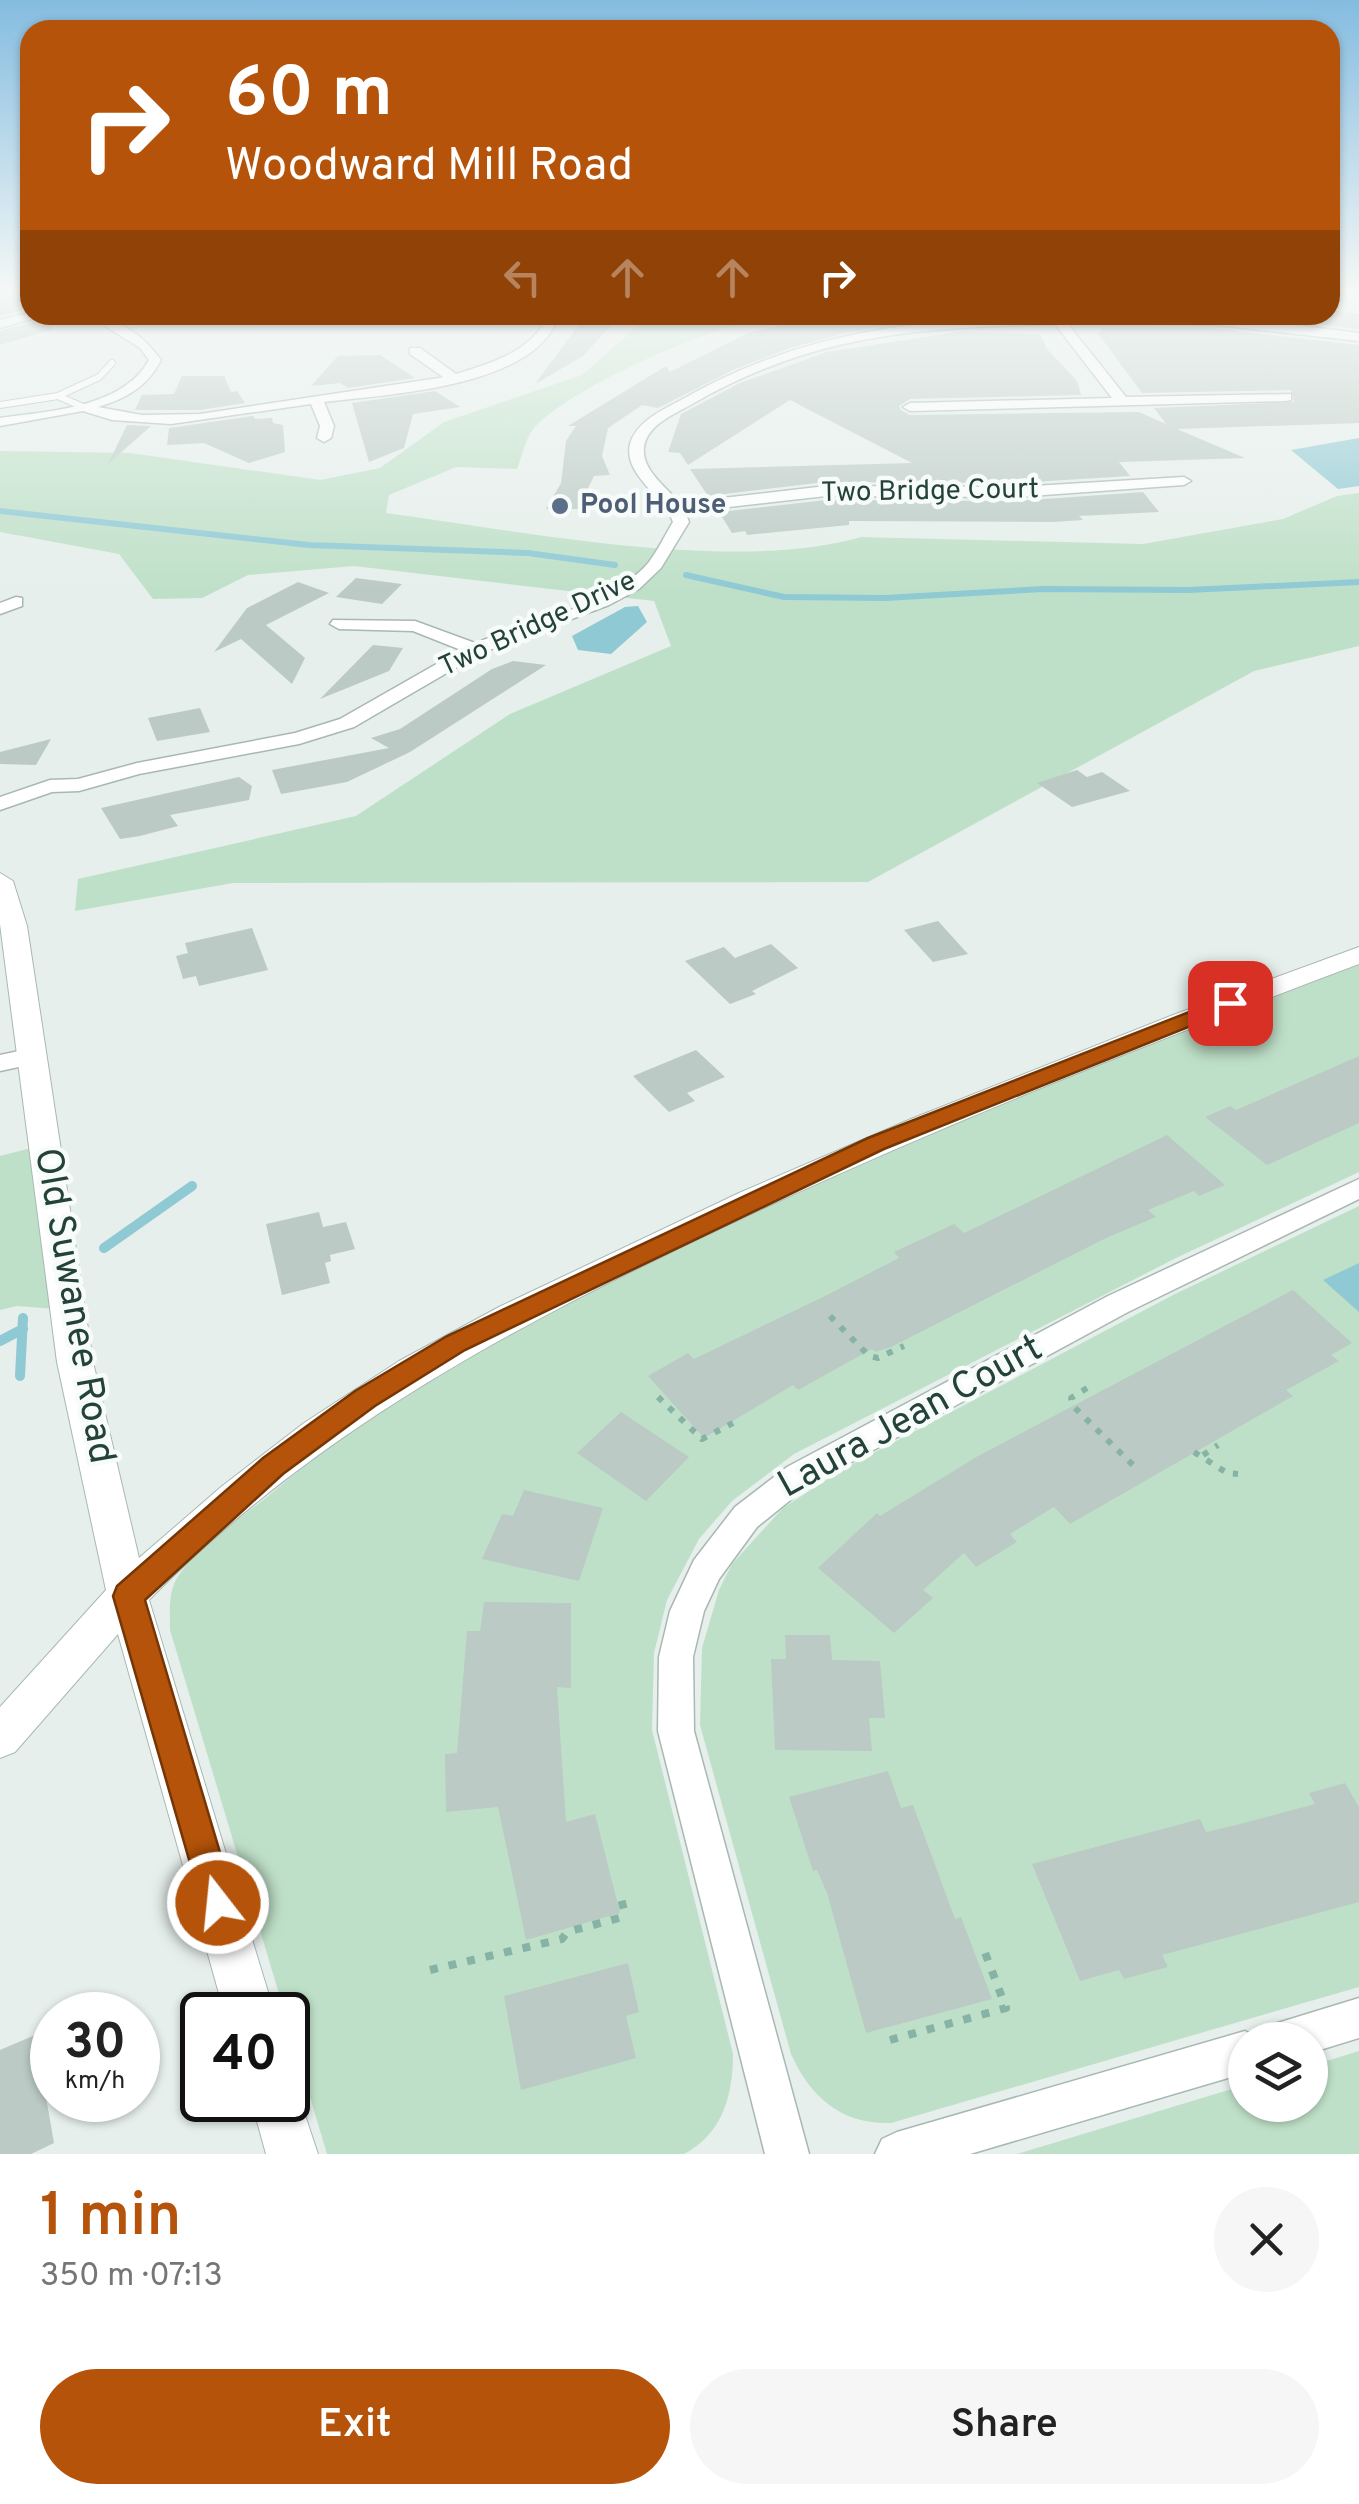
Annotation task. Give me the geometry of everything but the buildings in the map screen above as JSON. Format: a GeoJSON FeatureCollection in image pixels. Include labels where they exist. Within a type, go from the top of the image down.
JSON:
{"type":"FeatureCollection","features":[{"type":"Feature","properties":{"kind":"street"},"geometry":{"type":"LineString","coordinates":[[0,422],[83,407],[121,392]]}},
{"type":"Feature","properties":{"kind":"street"},"geometry":{"type":"LineString","coordinates":[[83,407],[128,418],[185,420],[395,392]]}},
{"type":"Feature","properties":{"kind":"street"},"geometry":{"type":"LineString","coordinates":[[677,508],[641,465],[637,452],[640,439],[658,420],[706,392]]}},
{"type":"Feature","properties":{"kind":"street"},"geometry":{"type":"LineString","coordinates":[[1114,392],[1122,402]]}},
{"type":"Feature","properties":{"kind":"street"},"geometry":{"type":"LineString","coordinates":[[910,407],[1286,397]]}},
{"type":"Feature","properties":{"kind":"street"},"geometry":{"type":"LineString","coordinates":[[316,400],[327,426],[324,438]]}},
{"type":"Feature","properties":{"kind":"street","name":"Two Bridge Court"},"geometry":{"type":"LineString","coordinates":[[677,508],[826,491],[1014,492],[1184,481]]}},
{"type":"Feature","properties":{"kind":"street","name":"Two Bridge Drive"},"geometry":{"type":"LineString","coordinates":[[0,804],[50,786],[79,785],[330,729],[374,709],[475,650],[634,585],[655,565],[679,528],[677,508]]}},
{"type":"Feature","properties":{"kind":"street"},"geometry":{"type":"LineString","coordinates":[[339,624],[415,626],[475,650]]}},
{"type":"Feature","properties":{"kind":"street","name":"Two Bridge Drive"},"geometry":{"type":"LineString","coordinates":[[0,818],[62,797],[79,785]]}},
{"type":"Feature","properties":{"kind":"street","name":"Old Suwanee Road"},"geometry":{"type":"LineString","coordinates":[[0,882],[14,926],[17,1060],[75,1362],[128,1596],[243,1992]]}},
{"type":"Feature","properties":{"kind":"street"},"geometry":{"type":"LineString","coordinates":[[0,1738],[128,1596],[273,1466],[365,1399],[456,1343],[876,1143],[1359,954]]}},
{"type":"Feature","properties":{"kind":"street","name":"Laura Jean Court"},"geometry":{"type":"LineString","coordinates":[[787,2154],[676,1731],[676,1657],[687,1612],[706,1570],[746,1517],[798,1476],[1135,1295],[1359,1188]]}},
{"type":"Feature","properties":{"kind":"street"},"geometry":{"type":"LineString","coordinates":[[1328,2027],[1359,2018]]}},
{"type":"Feature","properties":{"kind":"street"},"geometry":{"type":"LineString","coordinates":[[897,2154],[1228,2057]]}},
{"type":"Feature","properties":{"kind":"street"},"geometry":{"type":"LineString","coordinates":[[283,2122],[292,2154]]}},
{"type":"Feature","properties":{"kind":"lane"},"geometry":{"type":"LineString","coordinates":[[0,406],[67,392]]}},
{"type":"Feature","properties":{"kind":"lane"},"geometry":{"type":"LineString","coordinates":[[58,396],[83,407]]}},
{"type":"Feature","properties":{"kind":"path"},"geometry":{"type":"LineString","coordinates":[[830,1316],[869,1356],[878,1358],[904,1346]]}},
{"type":"Feature","properties":{"kind":"path"},"geometry":{"type":"LineString","coordinates":[[1087,1388],[1071,1398],[1073,1406],[1138,1470]]}},
{"type":"Feature","properties":{"kind":"path"},"geometry":{"type":"LineString","coordinates":[[658,1397],[702,1439],[734,1424]]}},
{"type":"Feature","properties":{"kind":"path"},"geometry":{"type":"LineString","coordinates":[[1218,1445],[1208,1454],[1197,1454],[1227,1473],[1238,1474]]}},
{"type":"Feature","properties":{"kind":"path"},"geometry":{"type":"LineString","coordinates":[[430,1970],[562,1939],[567,1932],[619,1918],[624,1910],[618,1891]]}},
{"type":"Feature","properties":{"kind":"path"},"geometry":{"type":"LineString","coordinates":[[890,2040],[1006,2008],[984,1950]]}},
{"type":"Feature","properties":{"kind":"green space"},"geometry":{"type":"Polygon","coordinates":[[[533,392],[584,392],[535,427],[517,469],[456,467],[389,495],[386,513],[626,546],[751,551],[809,547],[861,537],[1143,544],[1283,519],[1337,496],[1359,493],[1359,646],[1254,671],[868,882],[233,883],[75,911],[78,879],[356,816],[510,714],[671,646],[654,601],[354,566],[248,575],[202,598],[153,599],[119,554],[0,532],[0,451],[130,453],[320,480],[380,468],[444,422],[533,392]]]}},
{"type":"Feature","properties":{"kind":"green space"},"geometry":{"type":"Polygon","coordinates":[[[1359,964],[1359,1172],[1176,1258],[794,1454],[732,1501],[699,1539],[667,1600],[654,1653],[652,1730],[733,2054],[728,2098],[708,2136],[684,2154],[327,2154],[310,2097],[310,1992],[278,1992],[170,1630],[172,1590],[186,1566],[222,1532],[355,1429],[484,1349],[619,1277],[800,1190],[1171,1035],[1359,964]]]}},
{"type":"Feature","properties":{"kind":"green space"},"geometry":{"type":"Polygon","coordinates":[[[47,1144],[80,1311],[17,1306],[0,1310],[0,1156],[47,1144]]]}},
{"type":"Feature","properties":{"kind":"green space"},"geometry":{"type":"Polygon","coordinates":[[[1359,1206],[1359,1987],[891,2123],[857,2119],[818,2095],[791,2054],[700,1725],[702,1648],[719,1590],[732,1564],[783,1508],[843,1469],[1175,1294],[1359,1206]]]}},
{"type":"Feature","properties":{"kind":"green space"},"geometry":{"type":"Polygon","coordinates":[[[1359,2051],[1359,2154],[1017,2154],[1228,2090],[1228,2122],[1328,2122],[1328,2060],[1359,2051]]]}},
{"type":"Feature","properties":{"kind":"water"},"geometry":{"type":"Polygon","coordinates":[[[1359,438],[1359,486],[1338,489],[1291,450],[1359,438]]]}},
{"type":"Feature","properties":{"kind":"water"},"geometry":{"type":"Polygon","coordinates":[[[638,606],[647,622],[611,654],[578,650],[572,636],[625,607],[638,606]]]}},
{"type":"Feature","properties":{"kind":"water"},"geometry":{"type":"Polygon","coordinates":[[[1359,1263],[1359,1312],[1323,1280],[1359,1263]]]}},
{"type":"Feature","properties":{"kind":"waterway"},"geometry":{"type":"LineString","coordinates":[[0,511],[309,545],[528,553],[615,565]]}},
{"type":"Feature","properties":{"kind":"waterway"},"geometry":{"type":"LineString","coordinates":[[686,575],[784,597],[885,598],[1043,589],[1188,590],[1359,582]]}},
{"type":"Feature","properties":{"kind":"waterway"},"geometry":{"type":"LineString","coordinates":[[104,1248],[192,1186]]}},
{"type":"Feature","properties":{"kind":"waterway"},"geometry":{"type":"LineString","coordinates":[[22,1329],[23,1318]]}},
{"type":"Feature","properties":{"kind":"waterway"},"geometry":{"type":"LineString","coordinates":[[0,1341],[22,1329]]}},
{"type":"Feature","properties":{"kind":"waterway"},"geometry":{"type":"LineString","coordinates":[[20,1376],[22,1329]]}},
{"type":"Feature","properties":{"kind":"place","name":"Pool House"},"geometry":{"type":"Point","coordinates":[560,506]}},
{"type":"Feature","properties":{"kind":"route"},"geometry":{"type":"LineString","coordinates":[[218,1903],[128,1596],[205,1523],[273,1466],[365,1399],[456,1343],[740,1204],[876,1143],[1230,1003]]}}]}
